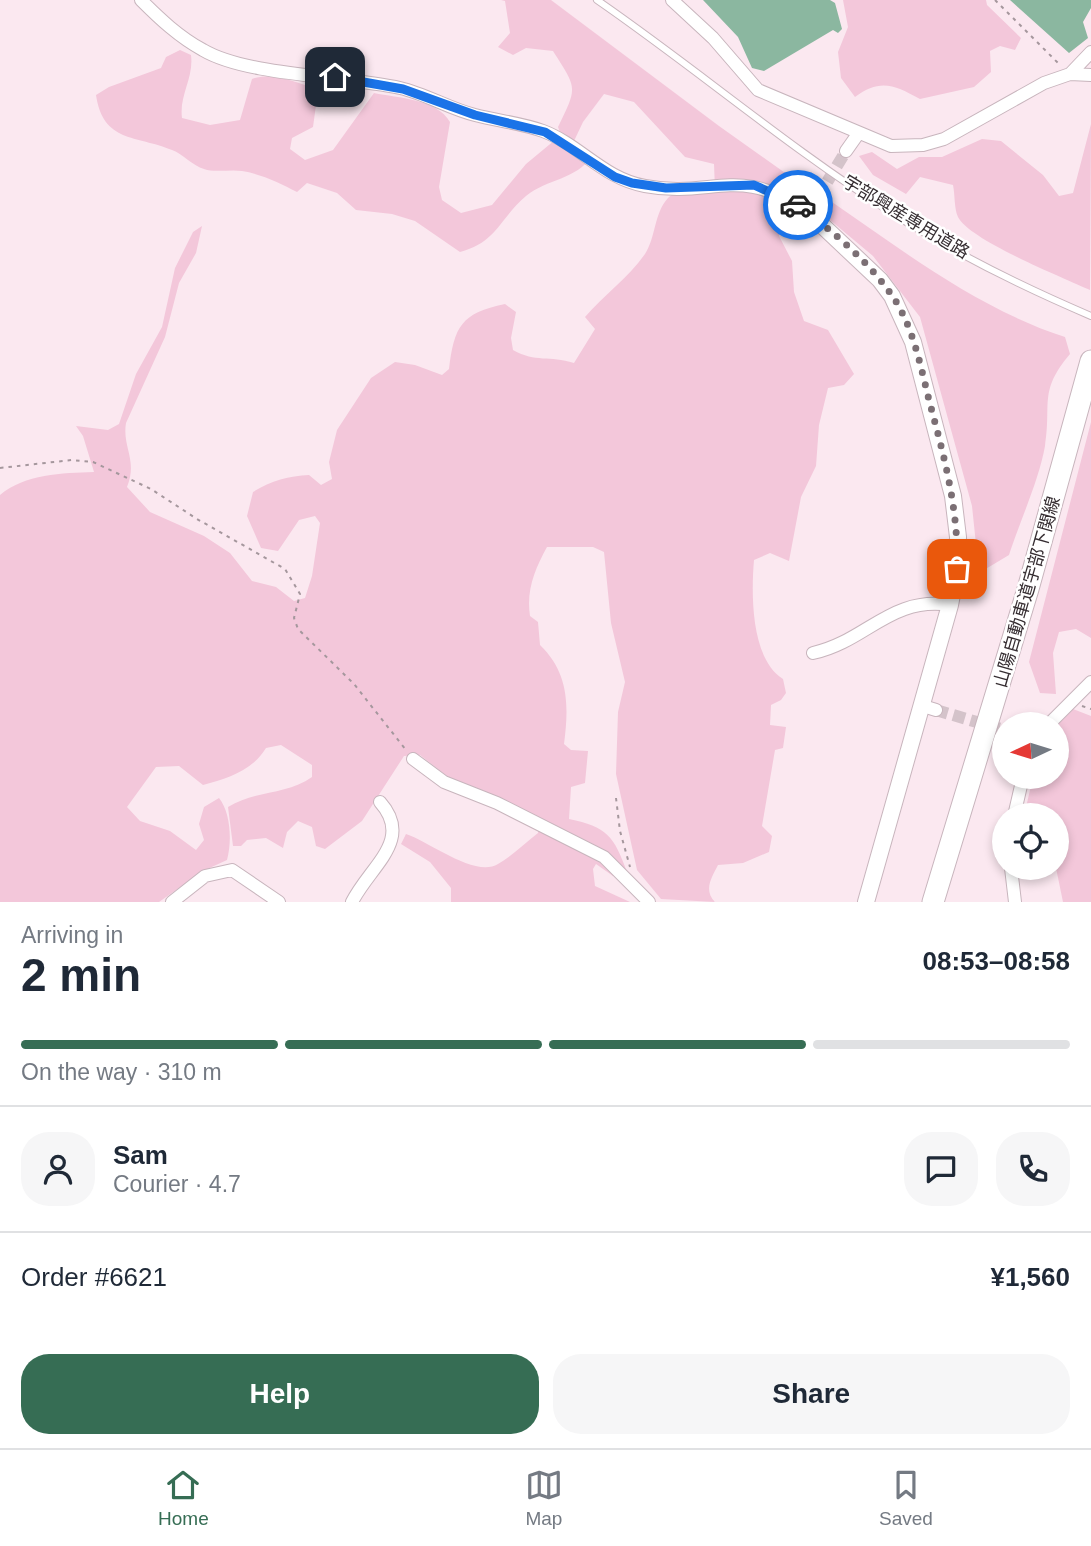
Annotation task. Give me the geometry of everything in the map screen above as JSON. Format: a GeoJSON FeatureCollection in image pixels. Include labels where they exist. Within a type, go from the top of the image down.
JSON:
{"type":"FeatureCollection","features":[{"type":"Feature","properties":{"kind":"highway","name":"山陽自動車道宇部下関線"},"geometry":{"type":"LineString","coordinates":[[933,902],[1049,516],[1091,362]]}},
{"type":"Feature","properties":{"kind":"street"},"geometry":{"type":"LineString","coordinates":[[141,0],[180,35],[205,52],[254,66],[403,89],[475,115],[545,132],[615,177],[632,183],[666,188],[754,185],[792,201],[807,212],[880,280],[892,296],[914,342],[953,496],[958,537],[957,569],[930,708],[866,902]]}},
{"type":"Feature","properties":{"kind":"street"},"geometry":{"type":"LineString","coordinates":[[672,0],[713,38],[758,90],[891,146],[923,145],[962,131],[1044,83],[1070,74],[1091,75]]}},
{"type":"Feature","properties":{"kind":"street"},"geometry":{"type":"LineString","coordinates":[[1070,74],[1091,52]]}},
{"type":"Feature","properties":{"kind":"street"},"geometry":{"type":"LineString","coordinates":[[846,151],[858,134]]}},
{"type":"Feature","properties":{"kind":"street"},"geometry":{"type":"LineString","coordinates":[[807,212],[818,197]]}},
{"type":"Feature","properties":{"kind":"street"},"geometry":{"type":"LineString","coordinates":[[813,653],[846,641],[888,613],[914,604],[950,605]]}},
{"type":"Feature","properties":{"kind":"street"},"geometry":{"type":"LineString","coordinates":[[1061,712],[1091,682]]}},
{"type":"Feature","properties":{"kind":"street"},"geometry":{"type":"LineString","coordinates":[[413,759],[444,782],[497,803],[604,857],[649,902]]}},
{"type":"Feature","properties":{"kind":"street"},"geometry":{"type":"LineString","coordinates":[[352,902],[365,877],[384,855],[395,830],[394,821],[380,802]]}},
{"type":"Feature","properties":{"kind":"street"},"geometry":{"type":"LineString","coordinates":[[172,902],[205,876],[232,870],[279,902]]}},
{"type":"Feature","properties":{"kind":"street"},"geometry":{"type":"LineString","coordinates":[[1012,880],[1015,902]]}},
{"type":"Feature","properties":{"kind":"lane","name":"宇部興産専用道路"},"geometry":{"type":"LineString","coordinates":[[597,0],[790,143],[893,214],[995,270],[1091,316]]}},
{"type":"Feature","properties":{"kind":"path"},"geometry":{"type":"LineString","coordinates":[[995,0],[1070,74]]}},
{"type":"Feature","properties":{"kind":"path"},"geometry":{"type":"LineString","coordinates":[[0,468],[72,460],[93,462],[151,489],[197,520],[285,569],[300,594],[294,618],[298,629],[354,684],[413,759]]}},
{"type":"Feature","properties":{"kind":"path"},"geometry":{"type":"LineString","coordinates":[[616,798],[622,840],[636,891]]}},
{"type":"Feature","properties":{"kind":"shaded area"},"geometry":{"type":"Polygon","coordinates":[[[501,0],[551,0],[719,126],[788,175],[811,187],[805,196],[787,192],[781,209],[779,236],[792,261],[794,292],[804,321],[828,330],[854,374],[844,385],[828,388],[819,425],[816,466],[801,497],[789,561],[770,553],[754,560],[753,608],[759,642],[772,670],[783,679],[786,693],[781,700],[771,705],[770,725],[786,727],[783,748],[775,750],[762,826],[772,836],[769,852],[743,863],[718,865],[709,888],[715,902],[661,899],[637,870],[616,774],[618,712],[625,682],[611,623],[604,552],[593,547],[547,547],[532,580],[530,616],[538,622],[540,645],[550,656],[562,679],[566,703],[564,744],[571,750],[588,751],[585,783],[571,787],[569,819],[601,830],[613,842],[627,872],[613,876],[596,864],[593,869],[595,886],[630,902],[451,902],[451,888],[430,862],[401,844],[406,834],[465,863],[488,867],[503,861],[538,833],[538,818],[448,777],[420,755],[404,756],[362,821],[325,849],[316,846],[312,827],[298,821],[287,832],[283,848],[266,838],[247,840],[241,846],[233,846],[228,807],[249,798],[292,787],[312,777],[312,765],[281,745],[266,748],[247,768],[203,785],[179,766],[156,767],[127,807],[140,821],[170,831],[196,850],[204,840],[199,824],[204,807],[219,798],[226,811],[230,836],[227,860],[203,871],[159,902],[0,902],[0,495],[32,479],[57,474],[94,472],[83,436],[76,426],[108,430],[119,424],[136,374],[162,327],[175,268],[193,232],[202,226],[196,253],[179,283],[165,337],[126,423],[131,469],[127,487],[150,512],[204,536],[230,553],[252,581],[276,587],[294,601],[305,598],[312,576],[320,523],[315,516],[299,520],[278,551],[261,548],[247,516],[253,492],[273,482],[294,477],[309,475],[321,485],[332,479],[329,462],[337,430],[371,378],[395,362],[415,365],[442,375],[449,369],[457,332],[469,317],[478,312],[505,304],[516,312],[511,338],[513,350],[536,358],[574,363],[595,329],[585,317],[645,254],[663,204],[673,194],[697,189],[715,189],[714,164],[685,157],[634,102],[604,94],[583,122],[574,141],[591,157],[585,164],[570,175],[534,190],[490,236],[472,248],[460,252],[415,221],[392,214],[356,210],[337,193],[307,183],[297,192],[249,172],[204,169],[172,150],[123,135],[106,122],[96,95],[109,87],[161,68],[166,57],[180,50],[191,55],[182,118],[210,125],[240,120],[252,79],[266,76],[297,82],[311,87],[317,98],[313,127],[292,138],[290,149],[305,160],[333,150],[374,93],[427,104],[444,114],[450,122],[439,187],[442,200],[461,213],[492,205],[526,164],[561,135],[558,127],[572,95],[567,73],[553,51],[526,48],[513,55],[498,47],[510,33],[505,1],[501,0]]]}},
{"type":"Feature","properties":{"kind":"shaded area"},"geometry":{"type":"Polygon","coordinates":[[[703,0],[830,0],[835,3],[842,29],[838,33],[833,30],[764,71],[752,68],[738,37],[703,0]]]}},
{"type":"Feature","properties":{"kind":"shaded area"},"geometry":{"type":"Polygon","coordinates":[[[843,0],[986,0],[987,5],[1021,38],[1015,50],[1000,46],[990,51],[991,72],[974,87],[920,99],[895,87],[880,86],[872,87],[855,97],[841,78],[838,52],[848,27],[843,0]]]}},
{"type":"Feature","properties":{"kind":"shaded area"},"geometry":{"type":"Polygon","coordinates":[[[1010,0],[1091,0],[1091,8],[1083,22],[1088,38],[1069,53],[1010,0]]]}},
{"type":"Feature","properties":{"kind":"shaded area"},"geometry":{"type":"Polygon","coordinates":[[[1091,124],[1090,290],[998,247],[966,226],[957,214],[953,185],[920,177],[906,194],[873,175],[859,156],[872,152],[897,169],[919,157],[942,157],[982,139],[1001,141],[1043,175],[1059,196],[1073,193],[1091,124]]]}},
{"type":"Feature","properties":{"kind":"shaded area"},"geometry":{"type":"Polygon","coordinates":[[[832,202],[916,260],[973,295],[1033,325],[1065,337],[1070,354],[1050,388],[1045,446],[1009,555],[979,573],[972,506],[920,317],[873,256],[830,220],[832,202]]]}},
{"type":"Feature","properties":{"kind":"shaded area"},"geometry":{"type":"Polygon","coordinates":[[[1091,422],[1091,638],[1076,629],[1059,632],[1053,653],[1056,694],[1040,693],[1029,662],[1091,422]]]}},
{"type":"Feature","properties":{"kind":"shaded area"},"geometry":{"type":"Polygon","coordinates":[[[1073,709],[1091,716],[1091,902],[1063,902],[1058,880],[1069,880],[1069,803],[1027,803],[1030,789],[1069,789],[1069,713],[1073,709]]]}},
{"type":"Feature","properties":{"kind":"tunnel"},"geometry":{"type":"LineString","coordinates":[[818,197],[846,151]]}},
{"type":"Feature","properties":{"kind":"tunnel"},"geometry":{"type":"LineString","coordinates":[[936,710],[992,726]]}},
{"type":"Feature","properties":{"kind":"way so far"},"geometry":{"type":"LineString","coordinates":[[798,205],[844,244],[880,280],[904,318],[914,342],[953,496],[958,537],[957,569]]}},
{"type":"Feature","properties":{"kind":"route"},"geometry":{"type":"LineString","coordinates":[[335,77],[403,89],[475,115],[545,132],[615,177],[646,187],[732,183],[754,185],[798,205]]}}]}
